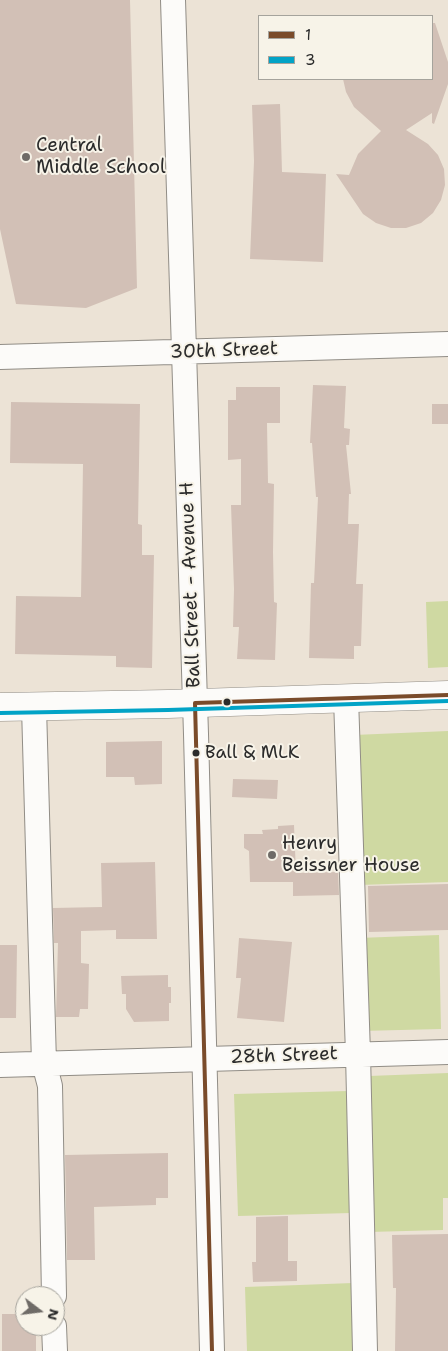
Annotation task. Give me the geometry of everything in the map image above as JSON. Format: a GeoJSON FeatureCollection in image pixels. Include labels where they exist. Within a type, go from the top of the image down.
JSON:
{"type":"FeatureCollection","features":[{"type":"Feature","properties":{"kind":"main road"},"geometry":{"type":"LineString","coordinates":[[0,707],[448,695]]}},
{"type":"Feature","properties":{"kind":"street","name":"Ball Street - Avenue H"},"geometry":{"type":"LineString","coordinates":[[173,0],[195,703],[212,1351]]}},
{"type":"Feature","properties":{"kind":"street","name":"30th Street"},"geometry":{"type":"LineString","coordinates":[[0,357],[448,344]]}},
{"type":"Feature","properties":{"kind":"street"},"geometry":{"type":"LineString","coordinates":[[346,698],[358,1054],[365,1351]]}},
{"type":"Feature","properties":{"kind":"street"},"geometry":{"type":"LineString","coordinates":[[34,706],[44,1063],[50,1086],[54,1286]]}},
{"type":"Feature","properties":{"kind":"street","name":"28th Street"},"geometry":{"type":"LineString","coordinates":[[0,1065],[448,1052]]}},
{"type":"Feature","properties":{"kind":"street"},"geometry":{"type":"LineString","coordinates":[[54,1336],[55,1351]]}},
{"type":"Feature","properties":{"kind":"green space"},"geometry":{"type":"Polygon","coordinates":[[[448,601],[448,667],[428,668],[426,602],[448,601]]]}},
{"type":"Feature","properties":{"kind":"green space"},"geometry":{"type":"Polygon","coordinates":[[[448,731],[448,882],[359,885],[354,735],[448,731]]]}},
{"type":"Feature","properties":{"kind":"green space"},"geometry":{"type":"Polygon","coordinates":[[[439,935],[441,1029],[360,1031],[358,938],[439,935]]]}},
{"type":"Feature","properties":{"kind":"green space"},"geometry":{"type":"Polygon","coordinates":[[[448,1073],[448,1198],[443,1198],[443,1230],[369,1232],[369,1076],[448,1073]]]}},
{"type":"Feature","properties":{"kind":"green space"},"geometry":{"type":"Polygon","coordinates":[[[348,1091],[351,1213],[238,1216],[234,1094],[348,1091]]]}},
{"type":"Feature","properties":{"kind":"green space"},"geometry":{"type":"Polygon","coordinates":[[[353,1283],[355,1351],[247,1351],[245,1287],[353,1283]]]}},
{"type":"Feature","properties":{"kind":"building"},"geometry":{"type":"Polygon","coordinates":[[[0,0],[130,0],[137,288],[86,308],[16,304],[0,229],[0,0]]]}},
{"type":"Feature","properties":{"kind":"building"},"geometry":{"type":"Polygon","coordinates":[[[433,23],[435,23],[448,62],[448,84],[434,124],[432,123],[432,113],[406,130],[428,144],[438,155],[444,169],[445,185],[441,200],[433,213],[421,223],[406,228],[391,228],[376,223],[363,214],[336,174],[349,175],[358,154],[381,131],[354,107],[346,92],[343,80],[433,80],[433,23]]]}},
{"type":"Feature","properties":{"kind":"building"},"geometry":{"type":"Polygon","coordinates":[[[280,104],[282,172],[326,174],[323,262],[250,259],[254,161],[252,105],[280,104]]]}},
{"type":"Feature","properties":{"kind":"building"},"geometry":{"type":"Polygon","coordinates":[[[313,385],[346,386],[344,428],[350,429],[349,445],[346,445],[351,494],[349,494],[348,524],[359,524],[356,584],[363,584],[361,646],[354,646],[354,659],[309,658],[311,583],[314,583],[318,497],[316,497],[312,443],[310,443],[313,385]]]}},
{"type":"Feature","properties":{"kind":"building"},"geometry":{"type":"Polygon","coordinates":[[[236,387],[280,387],[280,423],[267,423],[268,483],[274,484],[274,602],[277,603],[275,660],[237,659],[239,627],[233,627],[234,589],[231,505],[241,505],[241,459],[228,460],[228,400],[236,400],[236,387]]]}},
{"type":"Feature","properties":{"kind":"building"},"geometry":{"type":"Polygon","coordinates":[[[11,402],[140,404],[138,524],[142,525],[142,555],[154,555],[152,668],[116,667],[116,656],[15,654],[16,596],[81,597],[83,464],[10,463],[11,402]]]}},
{"type":"Feature","properties":{"kind":"building"},"geometry":{"type":"Polygon","coordinates":[[[432,404],[448,404],[448,424],[432,424],[432,404]]]}},
{"type":"Feature","properties":{"kind":"building"},"geometry":{"type":"Polygon","coordinates":[[[162,741],[162,784],[135,785],[134,777],[106,777],[106,742],[162,741]]]}},
{"type":"Feature","properties":{"kind":"building"},"geometry":{"type":"Polygon","coordinates":[[[233,779],[278,780],[277,799],[232,797],[233,779]]]}},
{"type":"Feature","properties":{"kind":"building","name":"Henry Beissner House"},"geometry":{"type":"Polygon","coordinates":[[[294,825],[296,873],[338,872],[339,895],[293,896],[293,882],[250,882],[249,851],[244,848],[244,834],[263,834],[262,830],[294,825]]]}},
{"type":"Feature","properties":{"kind":"building"},"geometry":{"type":"Polygon","coordinates":[[[155,862],[157,939],[116,939],[116,930],[81,931],[81,963],[89,964],[88,1009],[80,1009],[79,1017],[56,1017],[58,943],[54,943],[53,908],[102,907],[101,863],[155,862]]]}},
{"type":"Feature","properties":{"kind":"building"},"geometry":{"type":"Polygon","coordinates":[[[448,884],[448,930],[369,932],[368,886],[448,884]]]}},
{"type":"Feature","properties":{"kind":"building"},"geometry":{"type":"Polygon","coordinates":[[[239,938],[292,942],[284,1022],[237,1018],[241,978],[236,978],[239,938]]]}},
{"type":"Feature","properties":{"kind":"building"},"geometry":{"type":"Polygon","coordinates":[[[0,945],[17,945],[16,1018],[0,1018],[0,945]]]}},
{"type":"Feature","properties":{"kind":"building"},"geometry":{"type":"Polygon","coordinates":[[[168,975],[168,987],[171,987],[169,1021],[134,1022],[126,1009],[126,994],[122,994],[121,976],[168,975]]]}},
{"type":"Feature","properties":{"kind":"building"},"geometry":{"type":"Polygon","coordinates":[[[168,1153],[168,1198],[156,1198],[156,1205],[94,1207],[95,1260],[67,1260],[65,1155],[168,1153]]]}},
{"type":"Feature","properties":{"kind":"building"},"geometry":{"type":"Polygon","coordinates":[[[288,1216],[288,1261],[297,1261],[297,1281],[253,1282],[252,1262],[256,1262],[256,1217],[288,1216]]]}},
{"type":"Feature","properties":{"kind":"building"},"geometry":{"type":"Polygon","coordinates":[[[448,1234],[448,1351],[395,1351],[396,1288],[393,1288],[392,1235],[448,1234]]]}},
{"type":"Feature","properties":{"kind":"building"},"geometry":{"type":"Polygon","coordinates":[[[2,1314],[15,1314],[15,1336],[36,1336],[36,1351],[2,1351],[2,1314]]]}},
{"type":"Feature","properties":{"kind":"transit line","name":"1"},"geometry":{"type":"LineString","coordinates":[[212,1351],[195,703],[448,695]]}},
{"type":"Feature","properties":{"kind":"transit line","name":"3"},"geometry":{"type":"LineString","coordinates":[[0,713],[448,701]]}},
{"type":"Feature","properties":{"kind":"place","name":"Central Middle School"},"geometry":{"type":"Point","coordinates":[26,157]}},
{"type":"Feature","properties":{"kind":"place","name":"Ball & MLK"},"geometry":{"type":"Point","coordinates":[196,753]}},
{"type":"Feature","properties":{"kind":"place","name":"Henry Beissner House"},"geometry":{"type":"Point","coordinates":[272,855]}}]}
